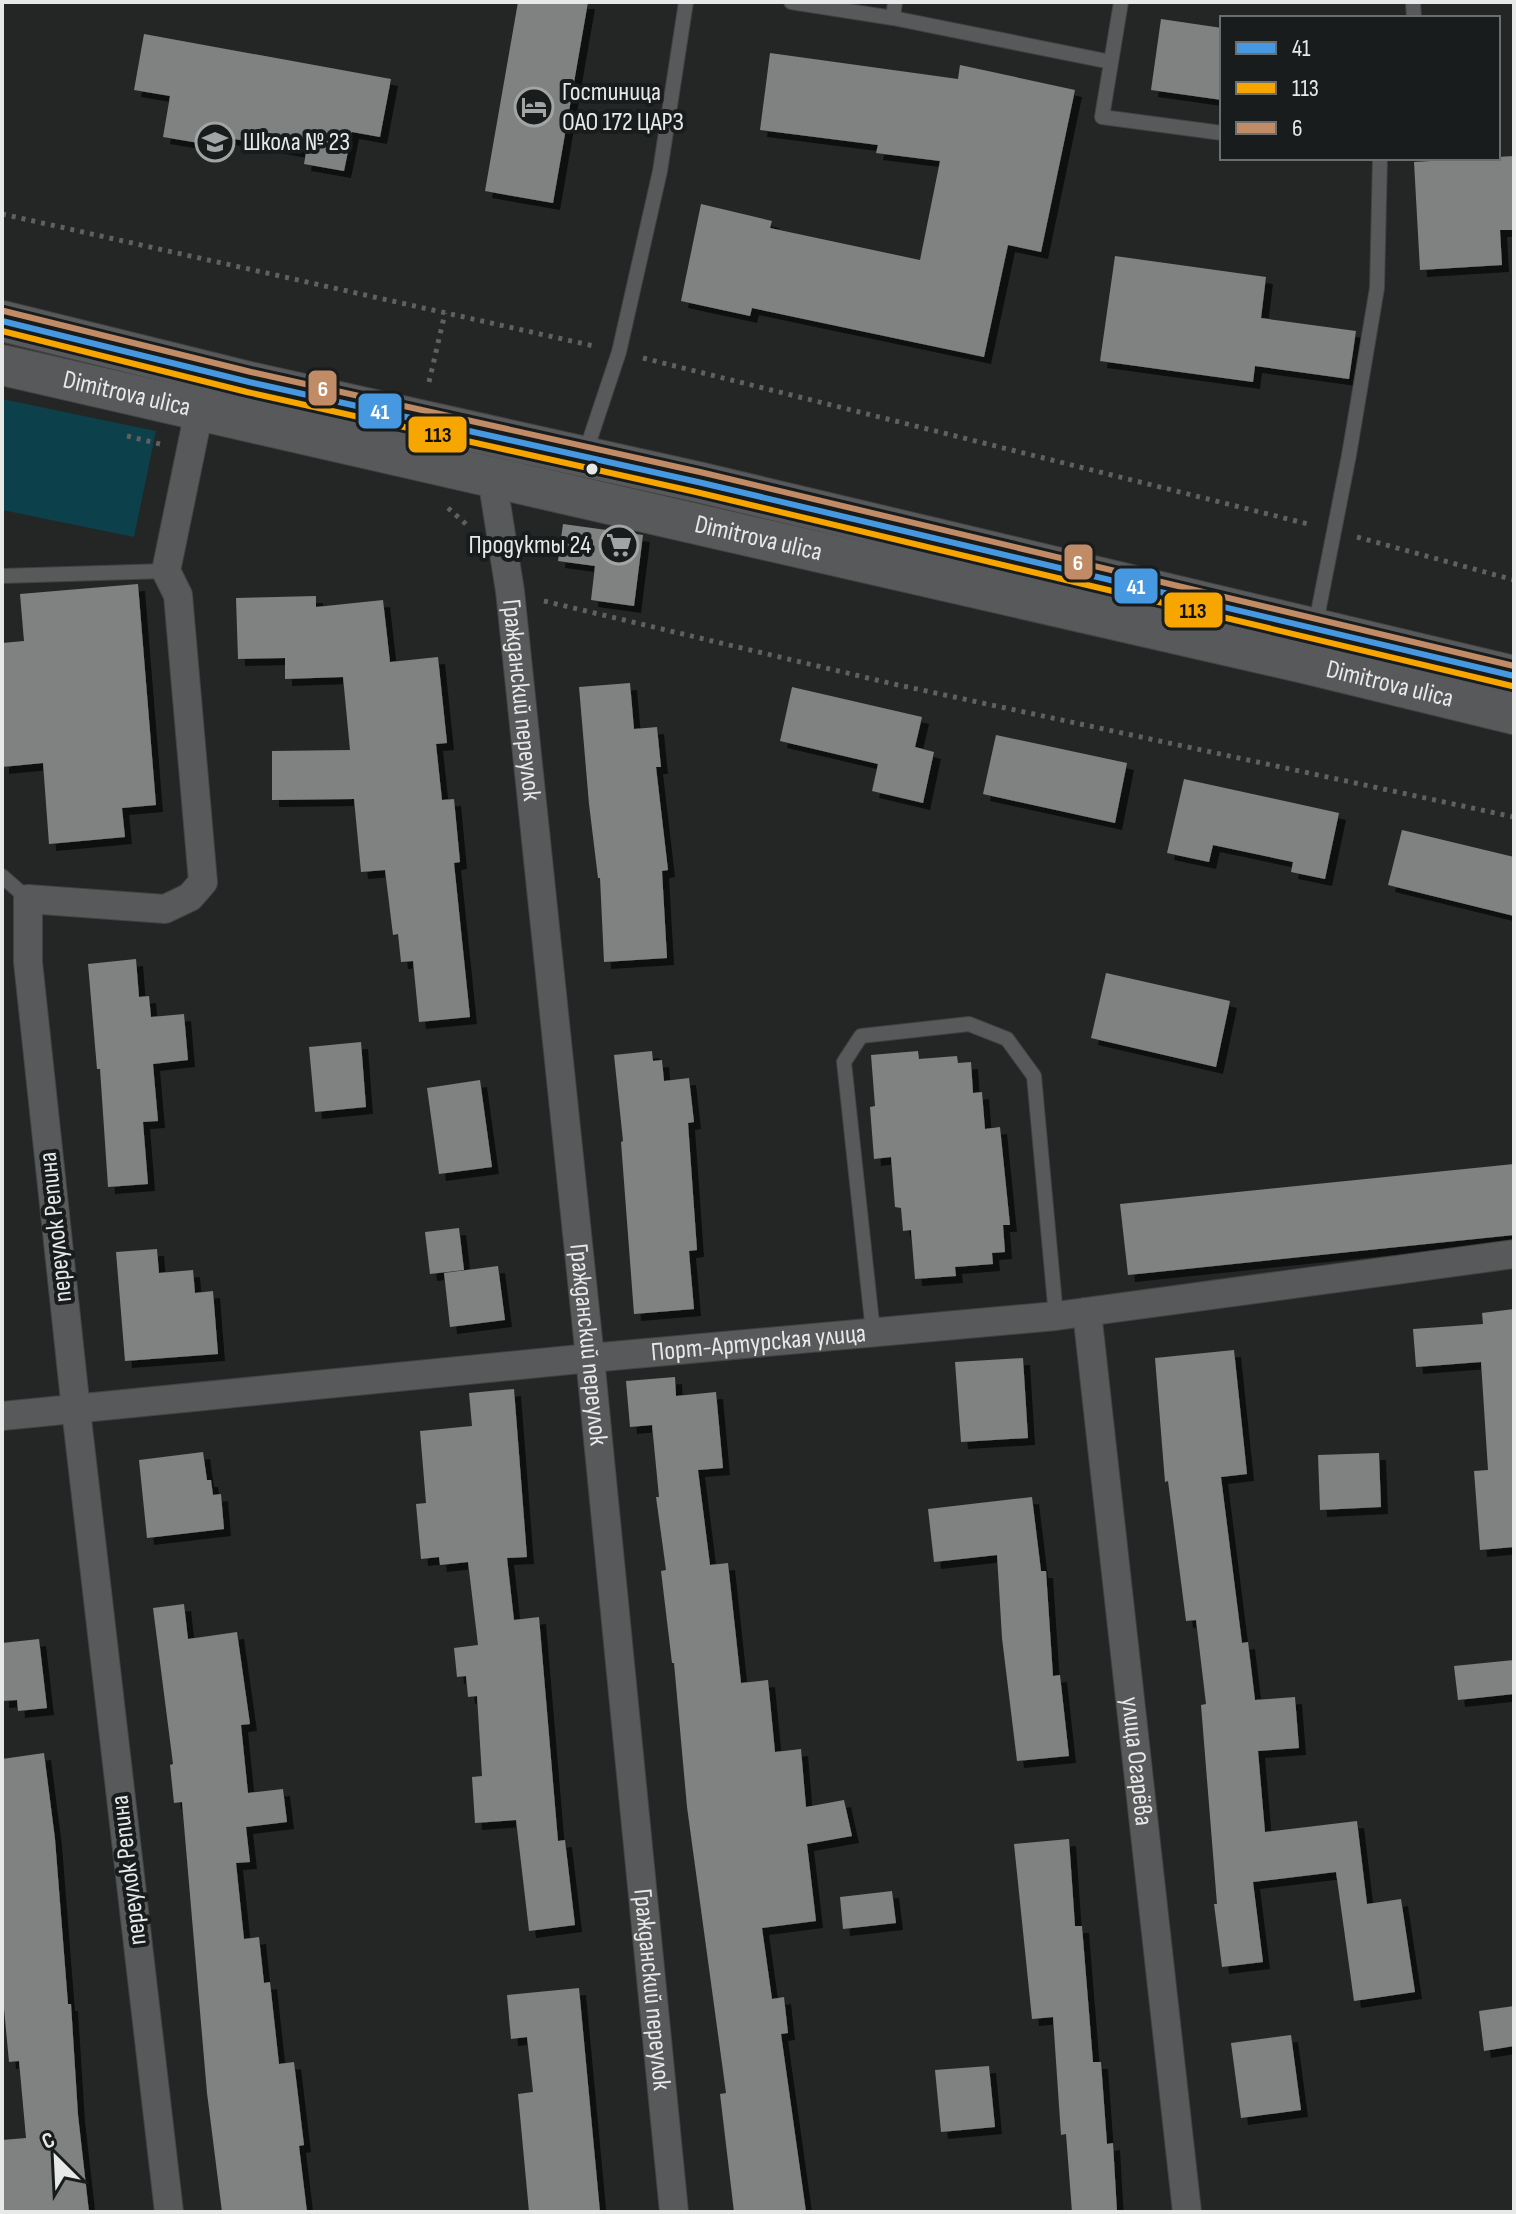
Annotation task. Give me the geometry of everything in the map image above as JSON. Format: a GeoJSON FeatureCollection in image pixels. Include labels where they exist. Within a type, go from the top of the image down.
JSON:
{"type":"FeatureCollection","features":[{"type":"Feature","properties":{"kind":"main road"},"geometry":{"type":"LineString","coordinates":[[2,321],[264,385],[585,456],[1309,647],[1514,676]]}},
{"type":"Feature","properties":{"kind":"main road","name":"Dimitrova ulica"},"geometry":{"type":"LineString","coordinates":[[2,365],[492,478],[1309,647],[1514,714]]}},
{"type":"Feature","properties":{"kind":"street"},"geometry":{"type":"LineString","coordinates":[[28,899],[165,909],[190,897],[203,882],[178,595],[166,571],[199,411]]}},
{"type":"Feature","properties":{"kind":"street","name":"Гражданский переулок"},"geometry":{"type":"LineString","coordinates":[[492,478],[510,591],[674,2212]]}},
{"type":"Feature","properties":{"kind":"street","name":"переулок Репина"},"geometry":{"type":"LineString","coordinates":[[28,899],[28,962],[76,1410],[169,2212]]}},
{"type":"Feature","properties":{"kind":"street","name":"Порт-Артурская улица"},"geometry":{"type":"LineString","coordinates":[[2,1416],[1056,1316],[1514,1254]]}},
{"type":"Feature","properties":{"kind":"street","name":"улица Огарёва"},"geometry":{"type":"LineString","coordinates":[[1087,1312],[1187,2212]]}},
{"type":"Feature","properties":{"kind":"lane"},"geometry":{"type":"LineString","coordinates":[[585,456],[619,352],[660,171],[686,2]]}},
{"type":"Feature","properties":{"kind":"lane"},"geometry":{"type":"LineString","coordinates":[[791,2],[893,18],[1111,62]]}},
{"type":"Feature","properties":{"kind":"lane"},"geometry":{"type":"LineString","coordinates":[[893,18],[895,2]]}},
{"type":"Feature","properties":{"kind":"lane"},"geometry":{"type":"LineString","coordinates":[[1121,2],[1102,117],[1220,133]]}},
{"type":"Feature","properties":{"kind":"lane"},"geometry":{"type":"LineString","coordinates":[[1309,647],[1334,531],[1377,288],[1380,160]]}},
{"type":"Feature","properties":{"kind":"lane"},"geometry":{"type":"LineString","coordinates":[[2,576],[166,571]]}},
{"type":"Feature","properties":{"kind":"lane"},"geometry":{"type":"LineString","coordinates":[[2,876],[28,899]]}},
{"type":"Feature","properties":{"kind":"lane"},"geometry":{"type":"LineString","coordinates":[[873,1332],[844,1062],[861,1036],[969,1024],[1007,1039],[1034,1076],[1056,1316]]}},
{"type":"Feature","properties":{"kind":"path"},"geometry":{"type":"LineString","coordinates":[[2,214],[619,352],[1334,531],[1514,580]]}},
{"type":"Feature","properties":{"kind":"path"},"geometry":{"type":"LineString","coordinates":[[429,382],[445,313]]}},
{"type":"Feature","properties":{"kind":"path"},"geometry":{"type":"LineString","coordinates":[[118,434],[191,452]]}},
{"type":"Feature","properties":{"kind":"path"},"geometry":{"type":"LineString","coordinates":[[440,500],[470,528]]}},
{"type":"Feature","properties":{"kind":"path"},"geometry":{"type":"LineString","coordinates":[[510,591],[592,614],[889,683],[1514,817]]}},
{"type":"Feature","properties":{"kind":"shaded area"},"geometry":{"type":"Polygon","coordinates":[[[2,399],[156,431],[134,537],[2,510],[2,399]]]}},
{"type":"Feature","properties":{"kind":"building","name":"Гостиница ОАО 172 ЦАРЗ"},"geometry":{"type":"Polygon","coordinates":[[[518,2],[588,2],[553,203],[485,191],[518,2]]]}},
{"type":"Feature","properties":{"kind":"building"},"geometry":{"type":"Polygon","coordinates":[[[1161,19],[1220,28],[1220,100],[1151,90],[1161,19]]]}},
{"type":"Feature","properties":{"kind":"building"},"geometry":{"type":"Polygon","coordinates":[[[144,34],[391,79],[380,137],[352,132],[344,171],[304,164],[306,152],[207,134],[205,144],[163,137],[170,96],[134,90],[144,34]]]}},
{"type":"Feature","properties":{"kind":"building"},"geometry":{"type":"Polygon","coordinates":[[[770,53],[958,79],[960,65],[1075,90],[1041,252],[1008,245],[984,357],[752,308],[750,316],[681,301],[701,204],[772,221],[770,228],[920,260],[940,161],[876,153],[878,145],[760,130],[770,53]]]}},
{"type":"Feature","properties":{"kind":"building"},"geometry":{"type":"Polygon","coordinates":[[[1514,156],[1514,230],[1500,230],[1502,265],[1420,270],[1414,162],[1500,160],[1500,157],[1514,156]]]}},
{"type":"Feature","properties":{"kind":"building"},"geometry":{"type":"Polygon","coordinates":[[[1115,256],[1266,277],[1261,318],[1356,331],[1349,379],[1255,366],[1253,382],[1100,361],[1115,256]]]}},
{"type":"Feature","properties":{"kind":"building"},"geometry":{"type":"Polygon","coordinates":[[[563,524],[643,535],[634,606],[591,600],[595,566],[558,561],[563,524]]]}},
{"type":"Feature","properties":{"kind":"building"},"geometry":{"type":"Polygon","coordinates":[[[138,584],[156,805],[122,808],[125,837],[49,844],[43,763],[2,767],[2,643],[24,641],[20,594],[138,584]]]}},
{"type":"Feature","properties":{"kind":"building"},"geometry":{"type":"Polygon","coordinates":[[[316,596],[316,607],[383,600],[390,662],[438,657],[447,743],[436,744],[442,800],[454,799],[460,862],[454,863],[470,1017],[419,1022],[413,961],[401,962],[398,934],[393,935],[385,870],[361,872],[354,799],[272,800],[272,751],[350,750],[343,677],[285,679],[285,658],[238,659],[236,598],[316,596]]]}},
{"type":"Feature","properties":{"kind":"building"},"geometry":{"type":"Polygon","coordinates":[[[630,683],[634,729],[657,727],[661,767],[656,767],[668,870],[662,871],[667,958],[604,962],[600,878],[589,804],[579,687],[630,683]]]}},
{"type":"Feature","properties":{"kind":"building"},"geometry":{"type":"Polygon","coordinates":[[[792,687],[922,717],[915,747],[934,752],[923,803],[872,791],[878,764],[780,741],[792,687]]]}},
{"type":"Feature","properties":{"kind":"building"},"geometry":{"type":"Polygon","coordinates":[[[996,735],[1127,763],[1115,823],[983,794],[996,735]]]}},
{"type":"Feature","properties":{"kind":"building"},"geometry":{"type":"Polygon","coordinates":[[[1184,779],[1339,813],[1325,879],[1291,872],[1293,862],[1213,845],[1209,862],[1167,853],[1184,779]]]}},
{"type":"Feature","properties":{"kind":"building"},"geometry":{"type":"Polygon","coordinates":[[[1402,830],[1514,857],[1514,916],[1388,885],[1402,830]]]}},
{"type":"Feature","properties":{"kind":"building"},"geometry":{"type":"Polygon","coordinates":[[[136,959],[139,997],[149,996],[151,1017],[184,1014],[188,1060],[153,1064],[158,1121],[143,1122],[148,1184],[108,1187],[100,1069],[97,1069],[88,964],[136,959]]]}},
{"type":"Feature","properties":{"kind":"building"},"geometry":{"type":"Polygon","coordinates":[[[1106,973],[1230,1001],[1216,1067],[1091,1038],[1106,973]]]}},
{"type":"Feature","properties":{"kind":"building"},"geometry":{"type":"Polygon","coordinates":[[[361,1042],[366,1107],[315,1112],[309,1047],[361,1042]]]}},
{"type":"Feature","properties":{"kind":"building"},"geometry":{"type":"Polygon","coordinates":[[[652,1051],[653,1061],[662,1060],[664,1081],[689,1078],[694,1122],[688,1123],[697,1250],[689,1251],[694,1309],[634,1314],[614,1055],[652,1051]]]}},
{"type":"Feature","properties":{"kind":"building"},"geometry":{"type":"Polygon","coordinates":[[[918,1051],[919,1059],[957,1056],[958,1063],[971,1062],[973,1093],[982,1092],[985,1129],[1000,1127],[1010,1225],[1003,1225],[1005,1252],[992,1253],[993,1264],[955,1267],[956,1276],[915,1279],[911,1230],[903,1231],[901,1208],[895,1207],[891,1157],[874,1159],[870,1107],[875,1106],[871,1055],[918,1051]]]}},
{"type":"Feature","properties":{"kind":"building"},"geometry":{"type":"Polygon","coordinates":[[[480,1080],[492,1167],[439,1174],[427,1088],[480,1080]]]}},
{"type":"Feature","properties":{"kind":"building"},"geometry":{"type":"Polygon","coordinates":[[[1514,1164],[1514,1235],[1128,1275],[1120,1204],[1514,1164]]]}},
{"type":"Feature","properties":{"kind":"building"},"geometry":{"type":"Polygon","coordinates":[[[459,1228],[464,1270],[430,1274],[425,1232],[459,1228]]]}},
{"type":"Feature","properties":{"kind":"building"},"geometry":{"type":"Polygon","coordinates":[[[157,1249],[159,1273],[193,1270],[195,1293],[213,1291],[218,1354],[125,1361],[116,1252],[157,1249]]]}},
{"type":"Feature","properties":{"kind":"building"},"geometry":{"type":"Polygon","coordinates":[[[498,1266],[505,1320],[450,1327],[444,1273],[498,1266]]]}},
{"type":"Feature","properties":{"kind":"building"},"geometry":{"type":"Polygon","coordinates":[[[1514,1309],[1514,1547],[1480,1550],[1474,1471],[1488,1470],[1481,1362],[1416,1367],[1413,1329],[1483,1324],[1482,1313],[1514,1309]]]}},
{"type":"Feature","properties":{"kind":"building"},"geometry":{"type":"Polygon","coordinates":[[[1234,1350],[1247,1474],[1221,1477],[1242,1643],[1248,1642],[1255,1700],[1295,1697],[1299,1748],[1258,1751],[1265,1832],[1357,1821],[1367,1904],[1401,1899],[1415,1992],[1354,2001],[1336,1872],[1253,1882],[1263,1962],[1222,1967],[1214,1904],[1217,1904],[1201,1705],[1206,1704],[1196,1620],[1186,1621],[1168,1481],[1165,1482],[1155,1358],[1234,1350]]]}},
{"type":"Feature","properties":{"kind":"building"},"geometry":{"type":"Polygon","coordinates":[[[1023,1358],[1028,1438],[961,1442],[955,1362],[1023,1358]]]}},
{"type":"Feature","properties":{"kind":"building"},"geometry":{"type":"Polygon","coordinates":[[[675,1377],[676,1396],[716,1392],[723,1468],[698,1470],[710,1565],[728,1563],[741,1683],[768,1680],[775,1752],[801,1749],[806,1807],[844,1800],[852,1836],[807,1844],[816,1921],[762,1928],[772,1999],[784,1997],[788,2033],[781,2034],[806,2212],[734,2212],[720,2094],[726,2093],[687,1807],[674,1663],[661,1571],[666,1570],[656,1497],[659,1497],[652,1425],[630,1427],[626,1381],[675,1377]]]}},
{"type":"Feature","properties":{"kind":"building"},"geometry":{"type":"Polygon","coordinates":[[[514,1389],[527,1557],[507,1558],[514,1620],[539,1617],[558,1841],[565,1840],[575,1925],[529,1931],[516,1820],[475,1823],[472,1777],[482,1776],[477,1696],[468,1697],[466,1676],[457,1677],[454,1648],[478,1645],[468,1562],[440,1565],[439,1557],[421,1559],[416,1504],[426,1503],[420,1431],[472,1426],[469,1393],[514,1389]]]}},
{"type":"Feature","properties":{"kind":"building"},"geometry":{"type":"Polygon","coordinates":[[[203,1452],[207,1480],[211,1480],[213,1495],[221,1494],[224,1529],[147,1538],[139,1460],[203,1452]]]}},
{"type":"Feature","properties":{"kind":"building"},"geometry":{"type":"Polygon","coordinates":[[[1379,1453],[1381,1507],[1320,1510],[1318,1455],[1379,1453]]]}},
{"type":"Feature","properties":{"kind":"building"},"geometry":{"type":"Polygon","coordinates":[[[1032,1497],[1041,1571],[1046,1571],[1053,1676],[1060,1675],[1069,1756],[1017,1761],[1002,1638],[997,1555],[934,1562],[928,1509],[1032,1497]]]}},
{"type":"Feature","properties":{"kind":"building"},"geometry":{"type":"Polygon","coordinates":[[[184,1604],[188,1639],[237,1632],[250,1724],[241,1725],[248,1793],[283,1789],[287,1822],[246,1827],[250,1862],[236,1863],[244,1939],[259,1937],[264,1983],[270,1982],[279,2064],[294,2062],[304,2145],[299,2146],[307,2212],[222,2212],[207,2093],[182,1802],[174,1803],[170,1765],[173,1764],[153,1608],[184,1604]]]}},
{"type":"Feature","properties":{"kind":"building"},"geometry":{"type":"Polygon","coordinates":[[[39,1639],[47,1708],[18,1711],[17,1700],[2,1701],[2,1643],[39,1639]]]}},
{"type":"Feature","properties":{"kind":"building"},"geometry":{"type":"Polygon","coordinates":[[[1514,1660],[1514,1694],[1458,1700],[1454,1666],[1514,1660]]]}},
{"type":"Feature","properties":{"kind":"building"},"geometry":{"type":"Polygon","coordinates":[[[44,1753],[55,1839],[89,2212],[2,2212],[2,2140],[26,2138],[19,2061],[9,2062],[2,1987],[2,1759],[44,1753]]]}},
{"type":"Feature","properties":{"kind":"building"},"geometry":{"type":"Polygon","coordinates":[[[1069,1839],[1075,1926],[1082,1926],[1093,2062],[1101,2062],[1107,2144],[1113,2143],[1117,2212],[1072,2212],[1066,2134],[1061,2135],[1053,2017],[1032,2019],[1014,1844],[1069,1839]]]}},
{"type":"Feature","properties":{"kind":"building"},"geometry":{"type":"Polygon","coordinates":[[[892,1891],[896,1923],[843,1929],[840,1897],[892,1891]]]}},
{"type":"Feature","properties":{"kind":"building"},"geometry":{"type":"Polygon","coordinates":[[[579,1988],[600,2212],[529,2212],[518,2094],[533,2092],[527,2037],[511,2039],[507,1995],[579,1988]]]}},
{"type":"Feature","properties":{"kind":"building"},"geometry":{"type":"Polygon","coordinates":[[[1514,2006],[1514,2046],[1484,2051],[1479,2011],[1514,2006]]]}},
{"type":"Feature","properties":{"kind":"building"},"geometry":{"type":"Polygon","coordinates":[[[1291,2035],[1301,2110],[1241,2118],[1231,2043],[1291,2035]]]}},
{"type":"Feature","properties":{"kind":"building"},"geometry":{"type":"Polygon","coordinates":[[[989,2066],[995,2127],[941,2132],[935,2070],[989,2066]]]}},
{"type":"Feature","properties":{"kind":"transit line","name":"6"},"geometry":{"type":"LineString","coordinates":[[4,311],[251,372],[700,472],[1514,666]]}},
{"type":"Feature","properties":{"kind":"transit line","name":"41"},"geometry":{"type":"LineString","coordinates":[[2,321],[249,382],[698,482],[1514,676]]}},
{"type":"Feature","properties":{"kind":"transit line","name":"113"},"geometry":{"type":"LineString","coordinates":[[2,331],[247,392],[696,492],[1512,686]]}},
{"type":"Feature","properties":{"kind":"place","name":"Гостиница ОАО 172 ЦАРЗ"},"geometry":{"type":"Point","coordinates":[534,107]}},
{"type":"Feature","properties":{"kind":"place","name":"Школа № 23"},"geometry":{"type":"Point","coordinates":[215,142]}},
{"type":"Feature","properties":{"kind":"place","name":"Продукты 24"},"geometry":{"type":"Point","coordinates":[619,545]}}]}
